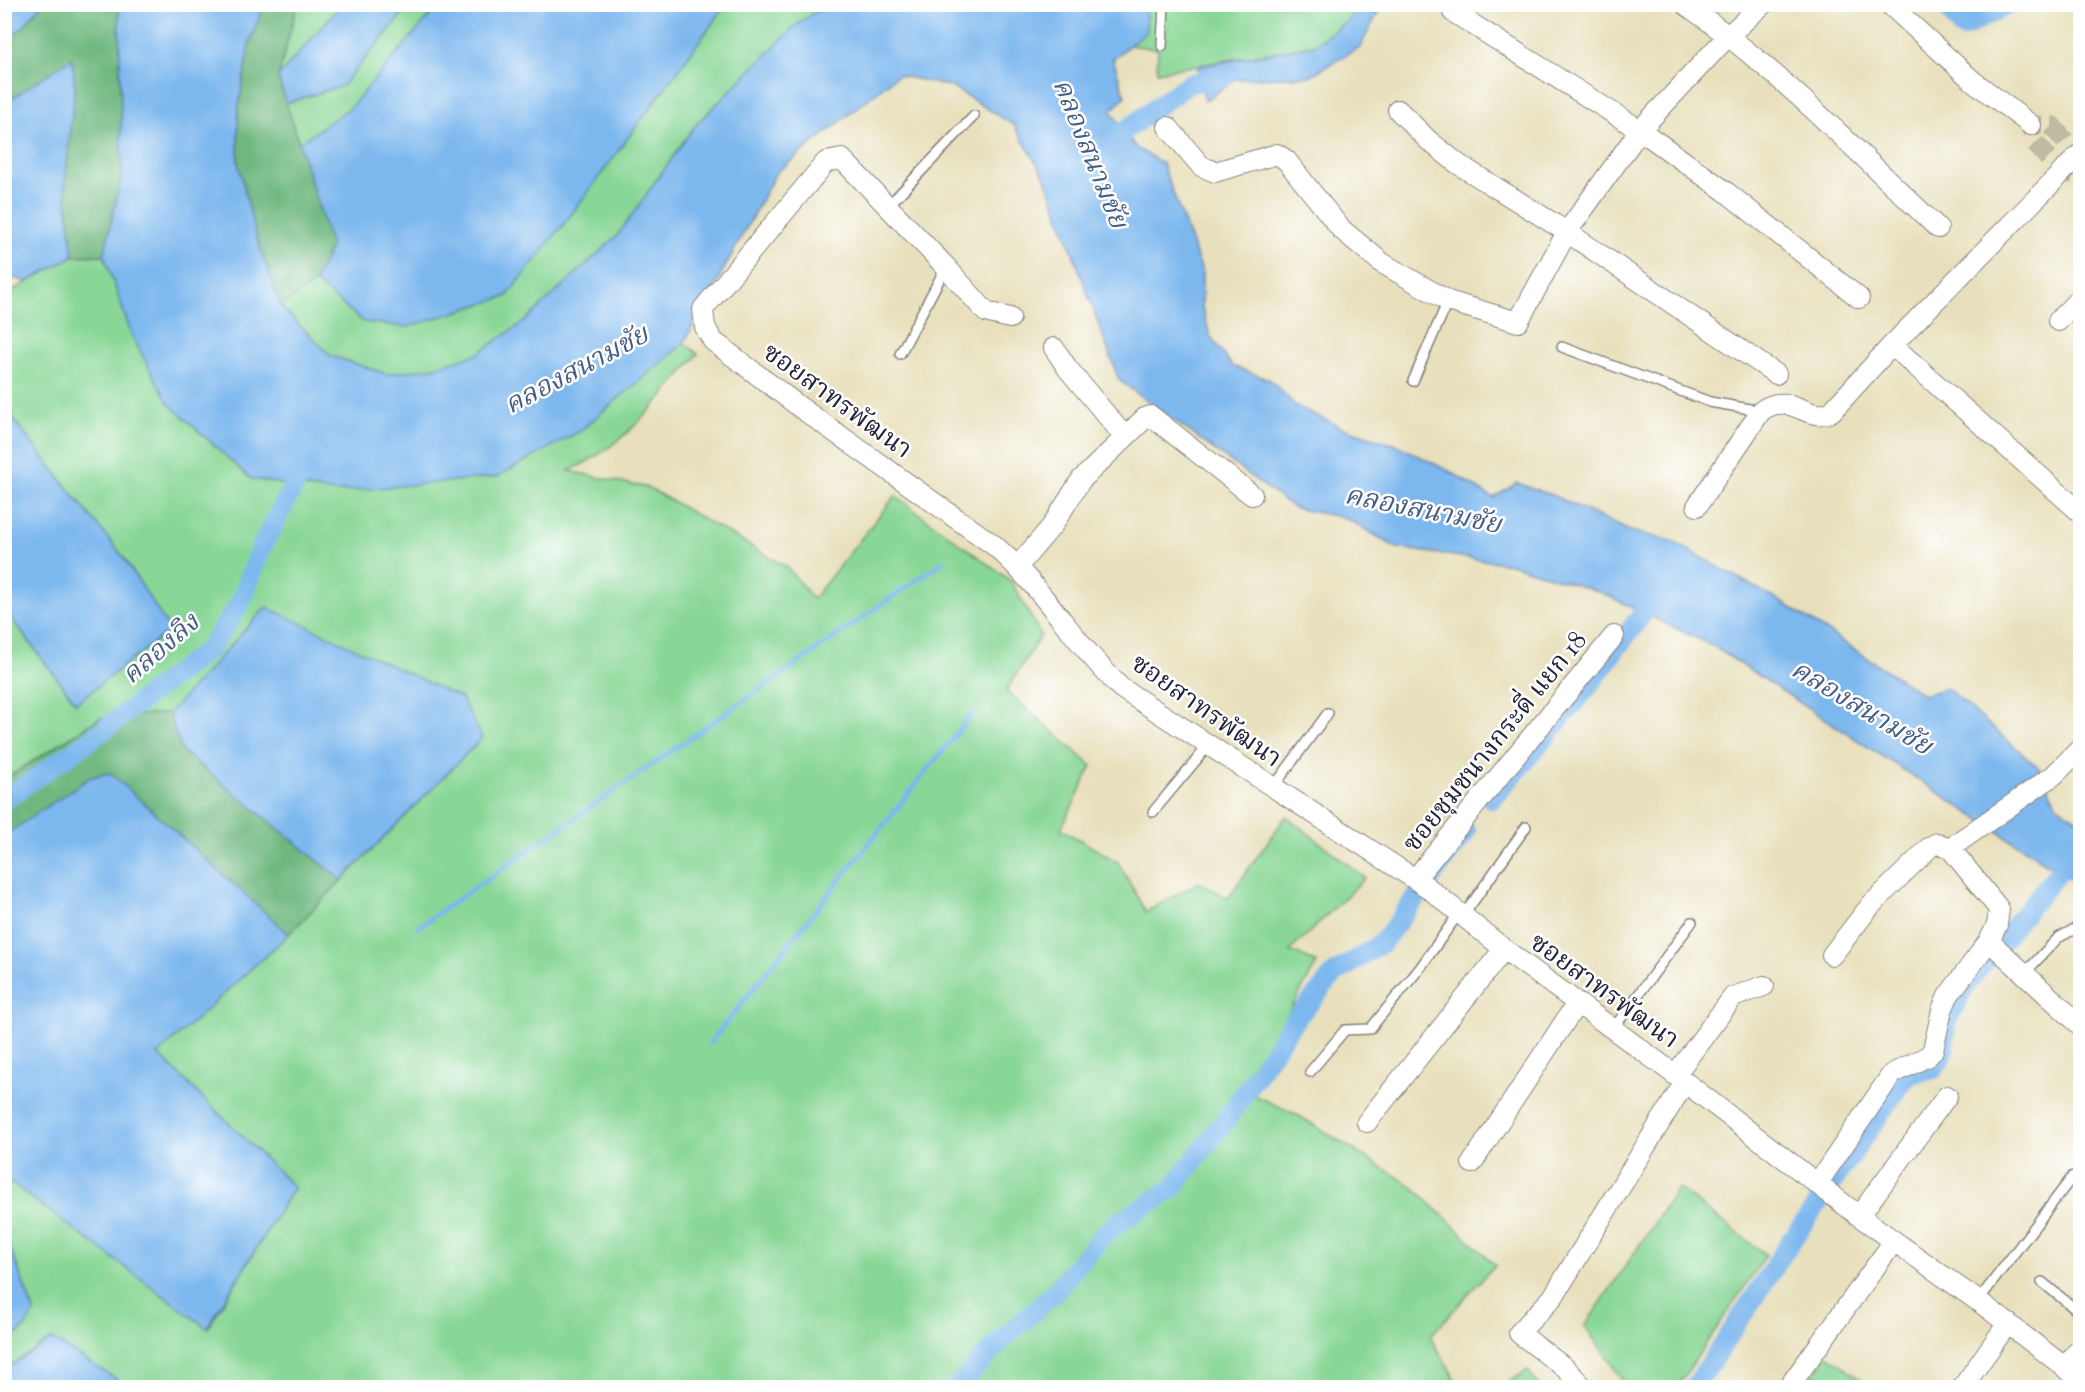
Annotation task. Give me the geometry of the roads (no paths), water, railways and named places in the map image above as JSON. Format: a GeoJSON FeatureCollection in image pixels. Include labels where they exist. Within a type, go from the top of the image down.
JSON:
{"type":"FeatureCollection","features":[{"type":"Feature","properties":{"kind":"street"},"geometry":{"type":"LineString","coordinates":[[1685,4],[1728,34],[1938,228]]}},
{"type":"Feature","properties":{"kind":"street"},"geometry":{"type":"LineString","coordinates":[[1168,127],[1201,166],[1215,172],[1277,154],[1286,160],[1341,229],[1382,263],[1448,301],[1518,322],[1567,232],[1640,130],[1728,34],[1763,4]]}},
{"type":"Feature","properties":{"kind":"street"},"geometry":{"type":"LineString","coordinates":[[1889,4],[1973,81],[2031,126]]}},
{"type":"Feature","properties":{"kind":"street"},"geometry":{"type":"LineString","coordinates":[[1453,12],[1640,130],[1725,191],[1859,298]]}},
{"type":"Feature","properties":{"kind":"street"},"geometry":{"type":"LineString","coordinates":[[1398,110],[1428,140],[1458,164],[1567,232],[1776,374]]}},
{"type":"Feature","properties":{"kind":"street"},"geometry":{"type":"LineString","coordinates":[[1697,506],[1761,411],[1769,405],[1782,402],[1824,415],[1832,411],[1892,345],[2080,154]]}},
{"type":"Feature","properties":{"kind":"street","name":"ซอยสาทรพัฒนา"},"geometry":{"type":"LineString","coordinates":[[1010,318],[986,312],[842,159],[826,162],[703,309],[705,327],[713,341],[730,355],[995,546],[1018,566],[1102,669],[1121,688],[1272,789],[1421,883],[1504,949],[1680,1079],[1859,1216],[2008,1323],[2073,1373]]}},
{"type":"Feature","properties":{"kind":"street"},"geometry":{"type":"LineString","coordinates":[[2058,321],[2080,298]]}},
{"type":"Feature","properties":{"kind":"street"},"geometry":{"type":"LineString","coordinates":[[1892,345],[2076,500]]}},
{"type":"Feature","properties":{"kind":"street"},"geometry":{"type":"LineString","coordinates":[[1054,348],[1068,369],[1124,436]]}},
{"type":"Feature","properties":{"kind":"street"},"geometry":{"type":"LineString","coordinates":[[1018,566],[1052,526],[1081,480],[1124,436],[1145,418],[1151,416],[1252,495]]}},
{"type":"Feature","properties":{"kind":"street","name":"ซอยชุมชนางกระดี่ แยก 18"},"geometry":{"type":"LineString","coordinates":[[1421,883],[1614,636]]}},
{"type":"Feature","properties":{"kind":"street"},"geometry":{"type":"LineString","coordinates":[[1950,848],[2054,775],[2080,749]]}},
{"type":"Feature","properties":{"kind":"street"},"geometry":{"type":"LineString","coordinates":[[1823,1188],[1892,1074],[1928,1056],[1933,1050],[1942,1010],[1948,996],[1993,945],[1999,909],[1950,848],[1943,843],[1930,847],[1871,905],[1832,956]]}},
{"type":"Feature","properties":{"kind":"street"},"geometry":{"type":"LineString","coordinates":[[1993,945],[2080,1025]]}},
{"type":"Feature","properties":{"kind":"street"},"geometry":{"type":"LineString","coordinates":[[1366,1122],[1504,949]]}},
{"type":"Feature","properties":{"kind":"street"},"geometry":{"type":"LineString","coordinates":[[1584,1388],[1565,1368],[1519,1333],[1553,1297],[1680,1079],[1733,997],[1764,986]]}},
{"type":"Feature","properties":{"kind":"street"},"geometry":{"type":"LineString","coordinates":[[1472,1163],[1577,1003]]}},
{"type":"Feature","properties":{"kind":"street"},"geometry":{"type":"LineString","coordinates":[[1859,1216],[1947,1096]]}},
{"type":"Feature","properties":{"kind":"street"},"geometry":{"type":"LineString","coordinates":[[1788,1388],[1894,1241]]}},
{"type":"Feature","properties":{"kind":"street"},"geometry":{"type":"LineString","coordinates":[[1962,1388],[2008,1323]]}},
{"type":"Feature","properties":{"kind":"street"},"geometry":{"type":"LineString","coordinates":[[2073,1373],[2080,1348]]}},
{"type":"Feature","properties":{"kind":"lane"},"geometry":{"type":"LineString","coordinates":[[1162,46],[1164,4]]}},
{"type":"Feature","properties":{"kind":"lane"},"geometry":{"type":"LineString","coordinates":[[888,206],[974,116]]}},
{"type":"Feature","properties":{"kind":"lane"},"geometry":{"type":"LineString","coordinates":[[900,354],[946,267]]}},
{"type":"Feature","properties":{"kind":"lane"},"geometry":{"type":"LineString","coordinates":[[1413,381],[1448,301]]}},
{"type":"Feature","properties":{"kind":"lane"},"geometry":{"type":"LineString","coordinates":[[1562,347],[1710,402],[1761,411]]}},
{"type":"Feature","properties":{"kind":"lane"},"geometry":{"type":"LineString","coordinates":[[1272,789],[1328,713]]}},
{"type":"Feature","properties":{"kind":"lane"},"geometry":{"type":"LineString","coordinates":[[1154,812],[1209,746]]}},
{"type":"Feature","properties":{"kind":"lane"},"geometry":{"type":"LineString","coordinates":[[1310,1072],[1345,1030],[1370,1029],[1461,915],[1526,827]]}},
{"type":"Feature","properties":{"kind":"lane"},"geometry":{"type":"LineString","coordinates":[[1613,1029],[1692,922]]}},
{"type":"Feature","properties":{"kind":"lane"},"geometry":{"type":"LineString","coordinates":[[2024,974],[2058,938],[2080,926]]}},
{"type":"Feature","properties":{"kind":"lane"},"geometry":{"type":"LineString","coordinates":[[1978,1301],[2073,1176]]}},
{"type":"Feature","properties":{"kind":"lane"},"geometry":{"type":"LineString","coordinates":[[2042,1282],[2080,1313]]}},
{"type":"Feature","properties":{"kind":"water"},"geometry":{"type":"Polygon","coordinates":[[[5,4],[41,5],[23,27],[5,42],[5,4]]]}},
{"type":"Feature","properties":{"kind":"water"},"geometry":{"type":"Polygon","coordinates":[[[342,4],[410,5],[342,86],[286,103],[278,77],[342,4]]]}},
{"type":"Feature","properties":{"kind":"water","name":"คลองสนามชัย"},"geometry":{"type":"Polygon","coordinates":[[[121,5],[264,5],[250,41],[238,109],[238,163],[256,236],[281,307],[331,356],[387,374],[432,368],[477,354],[525,321],[617,236],[694,127],[795,26],[825,5],[1145,5],[1147,31],[1113,59],[1125,96],[1111,111],[1136,148],[1162,163],[1202,271],[1202,307],[1210,336],[1232,366],[1270,380],[1296,406],[1343,428],[1399,446],[1449,471],[1493,498],[1517,483],[1552,495],[1630,531],[1672,541],[1785,604],[1924,695],[1947,688],[2038,767],[2057,805],[2080,822],[2080,885],[1713,646],[1602,593],[1511,564],[1397,548],[1346,518],[1294,508],[1119,380],[1046,179],[1014,125],[952,87],[898,75],[776,173],[684,343],[580,431],[497,477],[336,492],[251,479],[169,404],[132,336],[104,255],[122,173],[119,9],[121,5]]]}},
{"type":"Feature","properties":{"kind":"water"},"geometry":{"type":"Polygon","coordinates":[[[439,5],[726,5],[571,215],[507,296],[407,327],[364,322],[315,282],[331,246],[299,143],[350,108],[439,5]]]}},
{"type":"Feature","properties":{"kind":"water"},"geometry":{"type":"Polygon","coordinates":[[[1348,5],[1382,5],[1360,47],[1310,76],[1236,79],[1205,101],[1197,67],[1315,45],[1352,17],[1348,5]]]}},
{"type":"Feature","properties":{"kind":"water"},"geometry":{"type":"Polygon","coordinates":[[[72,58],[75,87],[65,182],[73,256],[27,282],[5,276],[5,105],[72,58]]]}},
{"type":"Feature","properties":{"kind":"water"},"geometry":{"type":"Polygon","coordinates":[[[4,398],[15,422],[124,558],[170,630],[76,703],[5,610],[4,398]]]}},
{"type":"Feature","properties":{"kind":"water"},"geometry":{"type":"Polygon","coordinates":[[[266,607],[461,698],[482,738],[342,880],[181,750],[169,713],[266,607]]]}},
{"type":"Feature","properties":{"kind":"water"},"geometry":{"type":"Polygon","coordinates":[[[110,773],[289,934],[158,1054],[294,1187],[207,1328],[5,1178],[5,835],[91,777],[110,773]]]}},
{"type":"Feature","properties":{"kind":"water"},"geometry":{"type":"Polygon","coordinates":[[[5,1234],[34,1312],[26,1326],[5,1346],[5,1234]]]}},
{"type":"Feature","properties":{"kind":"water"},"geometry":{"type":"Polygon","coordinates":[[[52,1339],[129,1387],[5,1387],[5,1369],[52,1339]]]}},
{"type":"Feature","properties":{"kind":"waterway"},"geometry":{"type":"LineString","coordinates":[[1945,4],[1962,28],[2010,4]]}},
{"type":"Feature","properties":{"kind":"waterway","name":"คลองสนามชัย"},"geometry":{"type":"LineString","coordinates":[[1104,146],[1188,84],[1225,76]]}},
{"type":"Feature","properties":{"kind":"waterway","name":"คลองลิง"},"geometry":{"type":"LineString","coordinates":[[4,800],[90,740],[209,649],[239,605],[261,548],[306,463]]}},
{"type":"Feature","properties":{"kind":"waterway"},"geometry":{"type":"LineString","coordinates":[[417,928],[943,562]]}},
{"type":"Feature","properties":{"kind":"waterway"},"geometry":{"type":"LineString","coordinates":[[1492,799],[1587,688],[1658,593]]}},
{"type":"Feature","properties":{"kind":"waterway"},"geometry":{"type":"LineString","coordinates":[[710,1043],[972,714]]}},
{"type":"Feature","properties":{"kind":"waterway"},"geometry":{"type":"LineString","coordinates":[[956,1388],[1004,1338],[1052,1295],[1097,1242],[1119,1222],[1172,1189],[1228,1117],[1294,1021],[1334,974],[1382,943],[1466,831]]}},
{"type":"Feature","properties":{"kind":"waterway"},"geometry":{"type":"LineString","coordinates":[[1694,1388],[1792,1240],[1901,1084],[1910,1074],[1934,1069],[1943,1055],[1946,1022],[1966,984],[2075,852]]}},
{"type":"Feature","properties":{"kind":"tunnel"},"geometry":{"type":"LineString","coordinates":[[2080,166],[2078,156],[2052,126],[2031,125],[2034,142],[2062,173],[2080,174]]}}]}
